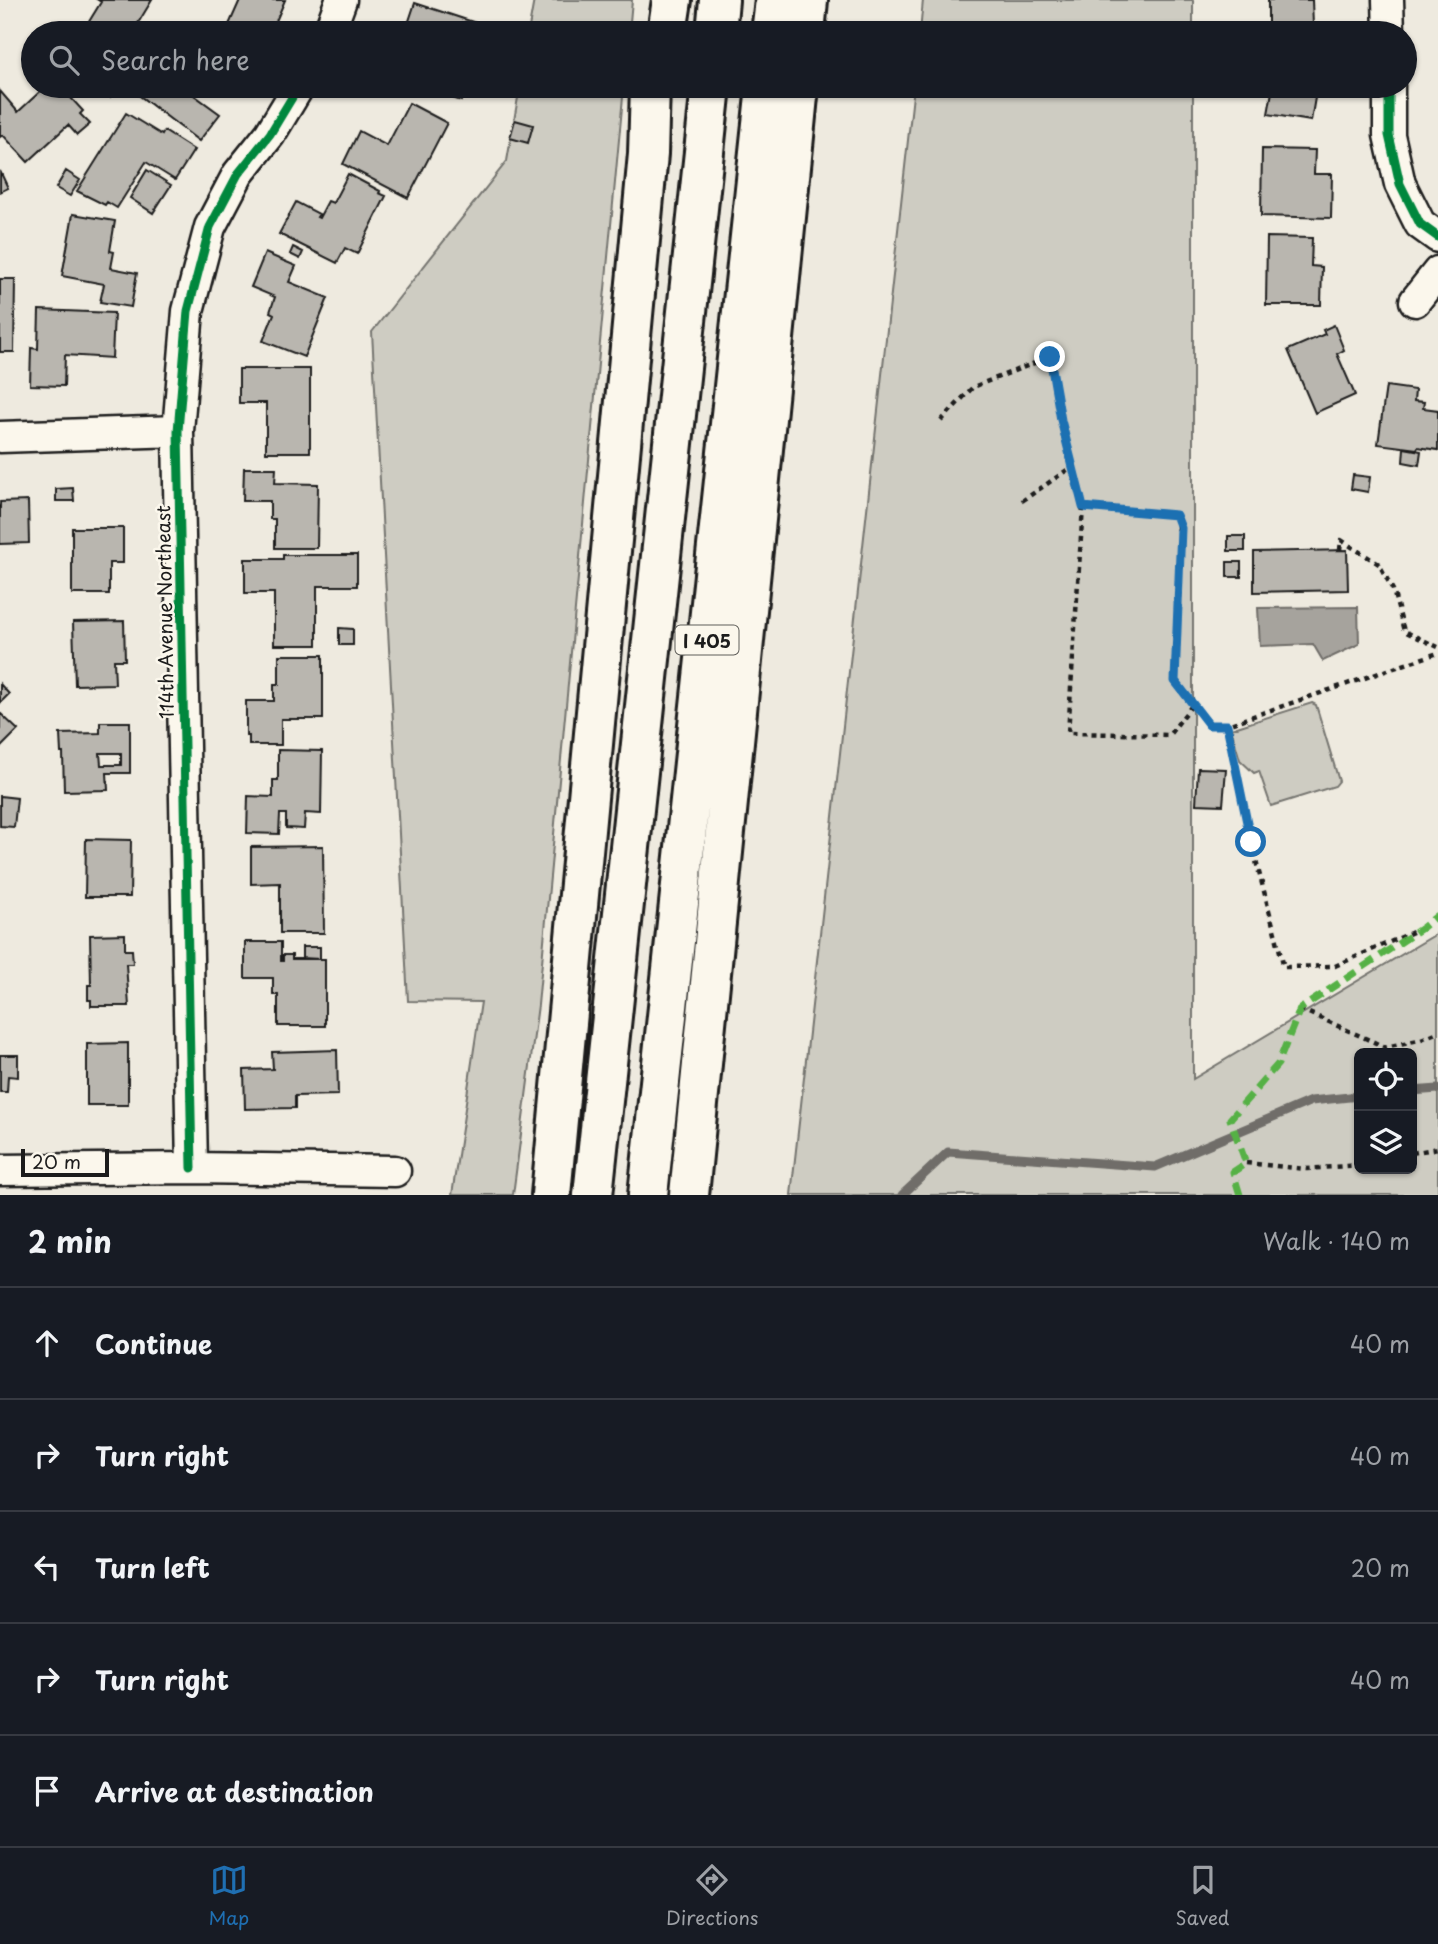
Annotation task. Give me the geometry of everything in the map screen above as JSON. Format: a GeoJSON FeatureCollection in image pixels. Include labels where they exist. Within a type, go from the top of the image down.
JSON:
{"type":"FeatureCollection","features":[{"type":"Feature","properties":{"kind":"highway"},"geometry":{"type":"LineString","coordinates":[[652,21],[653,0]]}},
{"type":"Feature","properties":{"kind":"highway"},"geometry":{"type":"LineString","coordinates":[[669,21],[672,0]]}},
{"type":"Feature","properties":{"kind":"highway"},"geometry":{"type":"LineString","coordinates":[[717,21],[719,0]]}},
{"type":"Feature","properties":{"kind":"highway"},"geometry":{"type":"LineString","coordinates":[[772,21],[775,0]]}},
{"type":"Feature","properties":{"kind":"highway"},"geometry":{"type":"LineString","coordinates":[[806,21],[808,0]]}},
{"type":"Feature","properties":{"kind":"highway"},"geometry":{"type":"LineString","coordinates":[[551,1195],[648,154],[650,98]]}},
{"type":"Feature","properties":{"kind":"highway"},"geometry":{"type":"LineString","coordinates":[[648,154],[657,98]]}},
{"type":"Feature","properties":{"kind":"highway","name":"I 405"},"geometry":{"type":"LineString","coordinates":[[593,1195],[709,98]]}},
{"type":"Feature","properties":{"kind":"highway","name":"I 405"},"geometry":{"type":"LineString","coordinates":[[648,1195],[765,98]]}},
{"type":"Feature","properties":{"kind":"highway","name":"I 405"},"geometry":{"type":"LineString","coordinates":[[690,1195],[798,98]]}},
{"type":"Feature","properties":{"kind":"street"},"geometry":{"type":"LineString","coordinates":[[333,21],[341,0]]}},
{"type":"Feature","properties":{"kind":"street"},"geometry":{"type":"LineString","coordinates":[[1388,0],[1388,21]]}},
{"type":"Feature","properties":{"kind":"street","name":"114th Avenue Northeast"},"geometry":{"type":"LineString","coordinates":[[191,1168],[178,432],[188,311],[210,227],[238,174],[270,134],[292,98]]}},
{"type":"Feature","properties":{"kind":"street"},"geometry":{"type":"LineString","coordinates":[[1389,98],[1389,135],[1400,184],[1420,224],[1438,237]]}},
{"type":"Feature","properties":{"kind":"street"},"geometry":{"type":"LineString","coordinates":[[1415,301],[1438,272]]}},
{"type":"Feature","properties":{"kind":"street"},"geometry":{"type":"LineString","coordinates":[[0,437],[178,432]]}},
{"type":"Feature","properties":{"kind":"street"},"geometry":{"type":"LineString","coordinates":[[0,1170],[191,1168],[395,1171]]}},
{"type":"Feature","properties":{"kind":"path"},"geometry":{"type":"LineString","coordinates":[[941,421],[974,387],[1050,357],[1061,420],[1083,507],[1068,733],[1169,735],[1193,704]]}},
{"type":"Feature","properties":{"kind":"path"},"geometry":{"type":"LineString","coordinates":[[1022,500],[1073,466]]}},
{"type":"Feature","properties":{"kind":"path"},"geometry":{"type":"LineString","coordinates":[[1083,507],[1176,515],[1175,681],[1209,725],[1227,725],[1438,653]]}},
{"type":"Feature","properties":{"kind":"path"},"geometry":{"type":"LineString","coordinates":[[1339,550],[1341,540],[1378,564],[1393,590],[1404,631],[1438,647]]}},
{"type":"Feature","properties":{"kind":"path"},"geometry":{"type":"LineString","coordinates":[[1227,725],[1251,842],[1284,967],[1335,966],[1422,928]]}},
{"type":"Feature","properties":{"kind":"path"},"geometry":{"type":"LineString","coordinates":[[1300,1009],[1385,1047],[1419,1040],[1438,1032]]}},
{"type":"Feature","properties":{"kind":"path"},"geometry":{"type":"LineString","coordinates":[[1417,1152],[1438,1148]]}},
{"type":"Feature","properties":{"kind":"path"},"geometry":{"type":"LineString","coordinates":[[1246,1163],[1306,1169],[1354,1165]]}},
{"type":"Feature","properties":{"kind":"shaded area"},"geometry":{"type":"Polygon","coordinates":[[[534,0],[632,0],[630,21],[530,21],[534,0]]]}},
{"type":"Feature","properties":{"kind":"shaded area"},"geometry":{"type":"Polygon","coordinates":[[[923,0],[1193,0],[1193,21],[921,21],[923,0]]]}},
{"type":"Feature","properties":{"kind":"shaded area"},"geometry":{"type":"Polygon","coordinates":[[[518,98],[623,98],[538,1005],[513,1195],[452,1195],[481,1002],[408,1001],[372,332],[507,161],[518,98]]]}},
{"type":"Feature","properties":{"kind":"shaded area"},"geometry":{"type":"Polygon","coordinates":[[[913,98],[1193,98],[1193,1079],[1438,933],[1438,1195],[791,1195],[913,98]]]}},
{"type":"Feature","properties":{"kind":"shaded area"},"geometry":{"type":"Polygon","coordinates":[[[1358,607],[1359,644],[1323,661],[1313,644],[1260,646],[1258,608],[1358,607]]]}},
{"type":"Feature","properties":{"kind":"shaded area"},"geometry":{"type":"Polygon","coordinates":[[[1312,703],[1316,705],[1339,781],[1335,786],[1271,806],[1259,771],[1254,773],[1240,760],[1231,729],[1312,703]]]}},
{"type":"Feature","properties":{"kind":"building"},"geometry":{"type":"Polygon","coordinates":[[[98,0],[152,0],[139,21],[89,21],[101,2],[98,0]]]}},
{"type":"Feature","properties":{"kind":"building"},"geometry":{"type":"Polygon","coordinates":[[[240,0],[285,0],[276,21],[231,21],[240,0]]]}},
{"type":"Feature","properties":{"kind":"building"},"geometry":{"type":"Polygon","coordinates":[[[1268,0],[1312,0],[1313,21],[1268,21],[1268,0]]]}},
{"type":"Feature","properties":{"kind":"building"},"geometry":{"type":"Polygon","coordinates":[[[415,3],[470,21],[409,21],[415,3]]]}},
{"type":"Feature","properties":{"kind":"building"},"geometry":{"type":"Polygon","coordinates":[[[0,91],[18,112],[33,98],[71,98],[83,111],[80,114],[90,124],[77,135],[68,125],[28,162],[3,135],[0,137],[0,91]]]}},
{"type":"Feature","properties":{"kind":"building"},"geometry":{"type":"Polygon","coordinates":[[[143,98],[198,98],[220,114],[199,141],[143,98]]]}},
{"type":"Feature","properties":{"kind":"building"},"geometry":{"type":"Polygon","coordinates":[[[1271,98],[1315,98],[1311,121],[1268,114],[1271,98]]]}},
{"type":"Feature","properties":{"kind":"building"},"geometry":{"type":"Polygon","coordinates":[[[409,103],[447,123],[408,198],[343,164],[359,131],[387,146],[409,103]]]}},
{"type":"Feature","properties":{"kind":"building"},"geometry":{"type":"Polygon","coordinates":[[[126,113],[162,135],[164,131],[194,150],[175,180],[146,162],[117,208],[77,191],[126,113]]]}},
{"type":"Feature","properties":{"kind":"building"},"geometry":{"type":"Polygon","coordinates":[[[515,120],[533,125],[528,143],[510,138],[515,120]]]}},
{"type":"Feature","properties":{"kind":"building"},"geometry":{"type":"Polygon","coordinates":[[[1262,149],[1315,150],[1314,174],[1332,174],[1331,218],[1261,216],[1262,149]]]}},
{"type":"Feature","properties":{"kind":"building"},"geometry":{"type":"Polygon","coordinates":[[[147,170],[171,185],[153,213],[130,198],[147,170]]]}},
{"type":"Feature","properties":{"kind":"building"},"geometry":{"type":"Polygon","coordinates":[[[0,171],[8,188],[0,192],[0,171]]]}},
{"type":"Feature","properties":{"kind":"building"},"geometry":{"type":"Polygon","coordinates":[[[66,171],[80,180],[70,196],[56,188],[66,171]]]}},
{"type":"Feature","properties":{"kind":"building"},"geometry":{"type":"Polygon","coordinates":[[[348,174],[386,196],[357,254],[345,248],[337,263],[279,234],[296,202],[319,214],[319,218],[328,201],[333,203],[348,174]]]}},
{"type":"Feature","properties":{"kind":"building"},"geometry":{"type":"Polygon","coordinates":[[[73,214],[115,221],[110,251],[114,252],[111,268],[137,273],[131,307],[100,302],[104,284],[62,276],[73,214]]]}},
{"type":"Feature","properties":{"kind":"building"},"geometry":{"type":"Polygon","coordinates":[[[1267,237],[1312,238],[1311,266],[1322,267],[1321,305],[1266,305],[1267,237]]]}},
{"type":"Feature","properties":{"kind":"building"},"geometry":{"type":"Polygon","coordinates":[[[293,247],[303,252],[300,259],[290,254],[293,247]]]}},
{"type":"Feature","properties":{"kind":"building"},"geometry":{"type":"Polygon","coordinates":[[[265,253],[296,266],[289,282],[328,298],[304,357],[263,341],[274,314],[270,312],[275,297],[251,287],[265,253]]]}},
{"type":"Feature","properties":{"kind":"building"},"geometry":{"type":"Polygon","coordinates":[[[0,279],[15,279],[14,352],[0,352],[0,279]]]}},
{"type":"Feature","properties":{"kind":"building"},"geometry":{"type":"Polygon","coordinates":[[[39,310],[114,313],[112,358],[65,355],[64,386],[30,385],[31,348],[38,349],[39,310]]]}},
{"type":"Feature","properties":{"kind":"building"},"geometry":{"type":"Polygon","coordinates":[[[1334,325],[1344,350],[1337,354],[1355,395],[1315,413],[1288,350],[1325,334],[1323,330],[1334,325]]]}},
{"type":"Feature","properties":{"kind":"building"},"geometry":{"type":"Polygon","coordinates":[[[239,369],[310,369],[310,452],[266,452],[266,403],[239,403],[239,369]]]}},
{"type":"Feature","properties":{"kind":"building"},"geometry":{"type":"Polygon","coordinates":[[[1386,386],[1415,390],[1414,401],[1424,402],[1423,408],[1438,410],[1438,450],[1378,444],[1386,386]]]}},
{"type":"Feature","properties":{"kind":"building"},"geometry":{"type":"Polygon","coordinates":[[[1404,448],[1421,451],[1419,465],[1403,462],[1404,448]]]}},
{"type":"Feature","properties":{"kind":"building"},"geometry":{"type":"Polygon","coordinates":[[[244,468],[276,468],[275,483],[318,484],[317,548],[275,548],[275,519],[270,519],[270,501],[243,501],[244,468]]]}},
{"type":"Feature","properties":{"kind":"building"},"geometry":{"type":"Polygon","coordinates":[[[1353,475],[1370,477],[1368,492],[1351,489],[1353,475]]]}},
{"type":"Feature","properties":{"kind":"building"},"geometry":{"type":"Polygon","coordinates":[[[73,488],[74,501],[56,501],[56,489],[73,488]]]}},
{"type":"Feature","properties":{"kind":"building"},"geometry":{"type":"Polygon","coordinates":[[[28,501],[29,543],[0,544],[0,502],[28,501]]]}},
{"type":"Feature","properties":{"kind":"building"},"geometry":{"type":"Polygon","coordinates":[[[72,528],[123,528],[123,563],[109,563],[109,594],[72,594],[72,528]]]}},
{"type":"Feature","properties":{"kind":"building"},"geometry":{"type":"Polygon","coordinates":[[[1228,536],[1245,536],[1245,551],[1228,551],[1228,536]]]}},
{"type":"Feature","properties":{"kind":"building"},"geometry":{"type":"Polygon","coordinates":[[[1347,550],[1348,590],[1254,592],[1254,552],[1347,550]]]}},
{"type":"Feature","properties":{"kind":"building"},"geometry":{"type":"Polygon","coordinates":[[[283,555],[357,555],[357,586],[317,586],[317,645],[274,645],[274,593],[245,593],[245,559],[283,559],[283,555]]]}},
{"type":"Feature","properties":{"kind":"building"},"geometry":{"type":"Polygon","coordinates":[[[1227,562],[1241,562],[1241,577],[1227,577],[1227,562]]]}},
{"type":"Feature","properties":{"kind":"building"},"geometry":{"type":"Polygon","coordinates":[[[124,621],[125,660],[114,660],[115,684],[75,685],[73,622],[124,621]]]}},
{"type":"Feature","properties":{"kind":"building"},"geometry":{"type":"Polygon","coordinates":[[[339,628],[353,629],[353,645],[339,645],[339,628]]]}},
{"type":"Feature","properties":{"kind":"building"},"geometry":{"type":"Polygon","coordinates":[[[279,655],[323,655],[323,719],[281,719],[281,745],[249,745],[249,736],[246,736],[246,701],[274,701],[274,684],[279,684],[279,655]]]}},
{"type":"Feature","properties":{"kind":"building"},"geometry":{"type":"Polygon","coordinates":[[[0,684],[9,694],[0,703],[0,684]]]}},
{"type":"Feature","properties":{"kind":"building"},"geometry":{"type":"Polygon","coordinates":[[[0,713],[18,730],[0,748],[0,713]]]}},
{"type":"Feature","properties":{"kind":"building"},"geometry":{"type":"Polygon","coordinates":[[[100,722],[130,722],[130,773],[107,773],[108,790],[64,791],[60,734],[100,733],[100,722]],[[100,753],[101,765],[121,765],[121,753],[100,753]]]}},
{"type":"Feature","properties":{"kind":"building"},"geometry":{"type":"Polygon","coordinates":[[[278,750],[322,751],[321,814],[305,813],[304,829],[286,828],[286,814],[280,814],[279,834],[247,833],[248,796],[273,797],[273,780],[278,780],[278,750]]]}},
{"type":"Feature","properties":{"kind":"building"},"geometry":{"type":"Polygon","coordinates":[[[1198,768],[1226,769],[1223,805],[1196,804],[1198,768]]]}},
{"type":"Feature","properties":{"kind":"building"},"geometry":{"type":"Polygon","coordinates":[[[0,796],[17,798],[14,827],[0,826],[0,796]]]}},
{"type":"Feature","properties":{"kind":"building"},"geometry":{"type":"Polygon","coordinates":[[[86,839],[131,840],[130,897],[85,897],[86,839]]]}},
{"type":"Feature","properties":{"kind":"building"},"geometry":{"type":"Polygon","coordinates":[[[323,846],[324,933],[280,933],[280,883],[251,884],[251,847],[323,846]]]}},
{"type":"Feature","properties":{"kind":"building"},"geometry":{"type":"Polygon","coordinates":[[[125,934],[125,950],[132,950],[133,964],[126,964],[129,1006],[91,1006],[91,1000],[88,1000],[88,985],[91,985],[90,935],[125,934]]]}},
{"type":"Feature","properties":{"kind":"building"},"geometry":{"type":"Polygon","coordinates":[[[245,942],[281,942],[281,961],[283,955],[292,955],[292,959],[325,959],[325,1026],[278,1026],[278,995],[273,995],[273,978],[245,978],[245,942]]]}},
{"type":"Feature","properties":{"kind":"building"},"geometry":{"type":"Polygon","coordinates":[[[302,947],[320,947],[320,959],[302,958],[302,947]]]}},
{"type":"Feature","properties":{"kind":"building"},"geometry":{"type":"Polygon","coordinates":[[[128,1043],[128,1105],[87,1105],[87,1044],[128,1043]]]}},
{"type":"Feature","properties":{"kind":"building"},"geometry":{"type":"Polygon","coordinates":[[[337,1050],[338,1095],[295,1096],[295,1108],[245,1109],[244,1070],[273,1069],[272,1052],[337,1050]]]}},
{"type":"Feature","properties":{"kind":"building"},"geometry":{"type":"Polygon","coordinates":[[[0,1055],[18,1055],[18,1077],[8,1076],[7,1092],[0,1092],[0,1055]]]}},
{"type":"Feature","properties":{"kind":"waterway"},"geometry":{"type":"LineString","coordinates":[[1417,1091],[1438,1089]]}},
{"type":"Feature","properties":{"kind":"waterway"},"geometry":{"type":"LineString","coordinates":[[902,1195],[948,1152],[1155,1167],[1311,1101],[1354,1097]]}},
{"type":"Feature","properties":{"kind":"marked path"},"geometry":{"type":"LineString","coordinates":[[1240,1195],[1233,1172],[1246,1163],[1230,1119],[1278,1064],[1300,1009],[1438,915]]}},
{"type":"Feature","properties":{"kind":"cycle path"},"geometry":{"type":"LineString","coordinates":[[192,1168],[178,431],[188,311],[210,227],[238,174],[270,134],[292,98]]}},
{"type":"Feature","properties":{"kind":"cycle path"},"geometry":{"type":"LineString","coordinates":[[1389,98],[1389,135],[1400,184],[1420,224],[1438,237]]}},
{"type":"Feature","properties":{"kind":"route"},"geometry":{"type":"LineString","coordinates":[[1050,357],[1061,420],[1083,507],[1176,515],[1181,528],[1175,681],[1209,725],[1227,725],[1251,842]]}}]}
